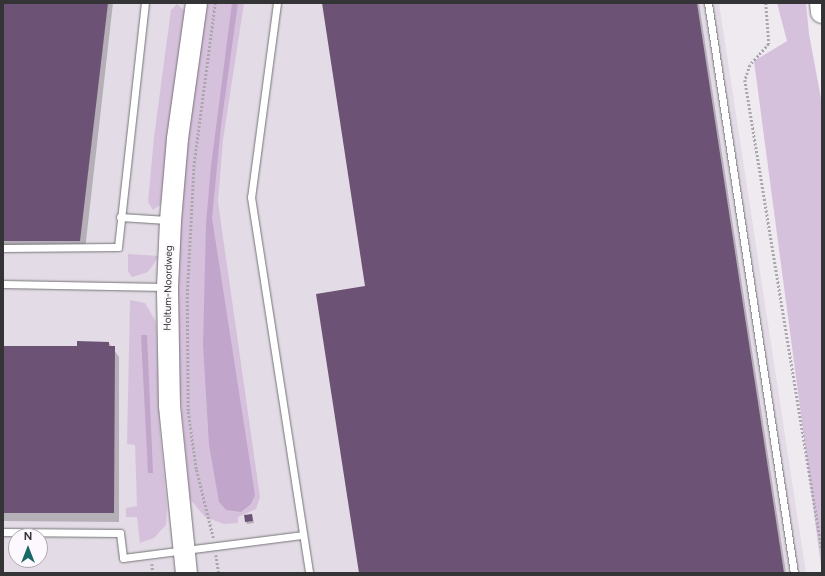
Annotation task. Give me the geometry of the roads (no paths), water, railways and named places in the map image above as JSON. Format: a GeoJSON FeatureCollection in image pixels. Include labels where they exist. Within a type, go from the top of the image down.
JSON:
{"type":"FeatureCollection","features":[{"type":"Feature","properties":{"kind":"highway"},"geometry":{"type":"LineString","coordinates":[[821,3],[822,12]]}},
{"type":"Feature","properties":{"kind":"street","name":"Holtum-Noordweg"},"geometry":{"type":"LineString","coordinates":[[186,573],[168,390],[168,287],[170,220],[177,138],[196,3]]}},
{"type":"Feature","properties":{"kind":"lane"},"geometry":{"type":"LineString","coordinates":[[3,248],[118,246],[120,217],[145,3]]}},
{"type":"Feature","properties":{"kind":"lane"},"geometry":{"type":"LineString","coordinates":[[277,3],[251,197],[309,573]]}},
{"type":"Feature","properties":{"kind":"lane"},"geometry":{"type":"LineString","coordinates":[[708,3],[794,573]]}},
{"type":"Feature","properties":{"kind":"lane"},"geometry":{"type":"LineString","coordinates":[[120,217],[170,220]]}},
{"type":"Feature","properties":{"kind":"lane"},"geometry":{"type":"LineString","coordinates":[[3,284],[168,287]]}},
{"type":"Feature","properties":{"kind":"lane"},"geometry":{"type":"LineString","coordinates":[[3,532],[120,533],[123,558],[183,552],[302,535]]}}]}
